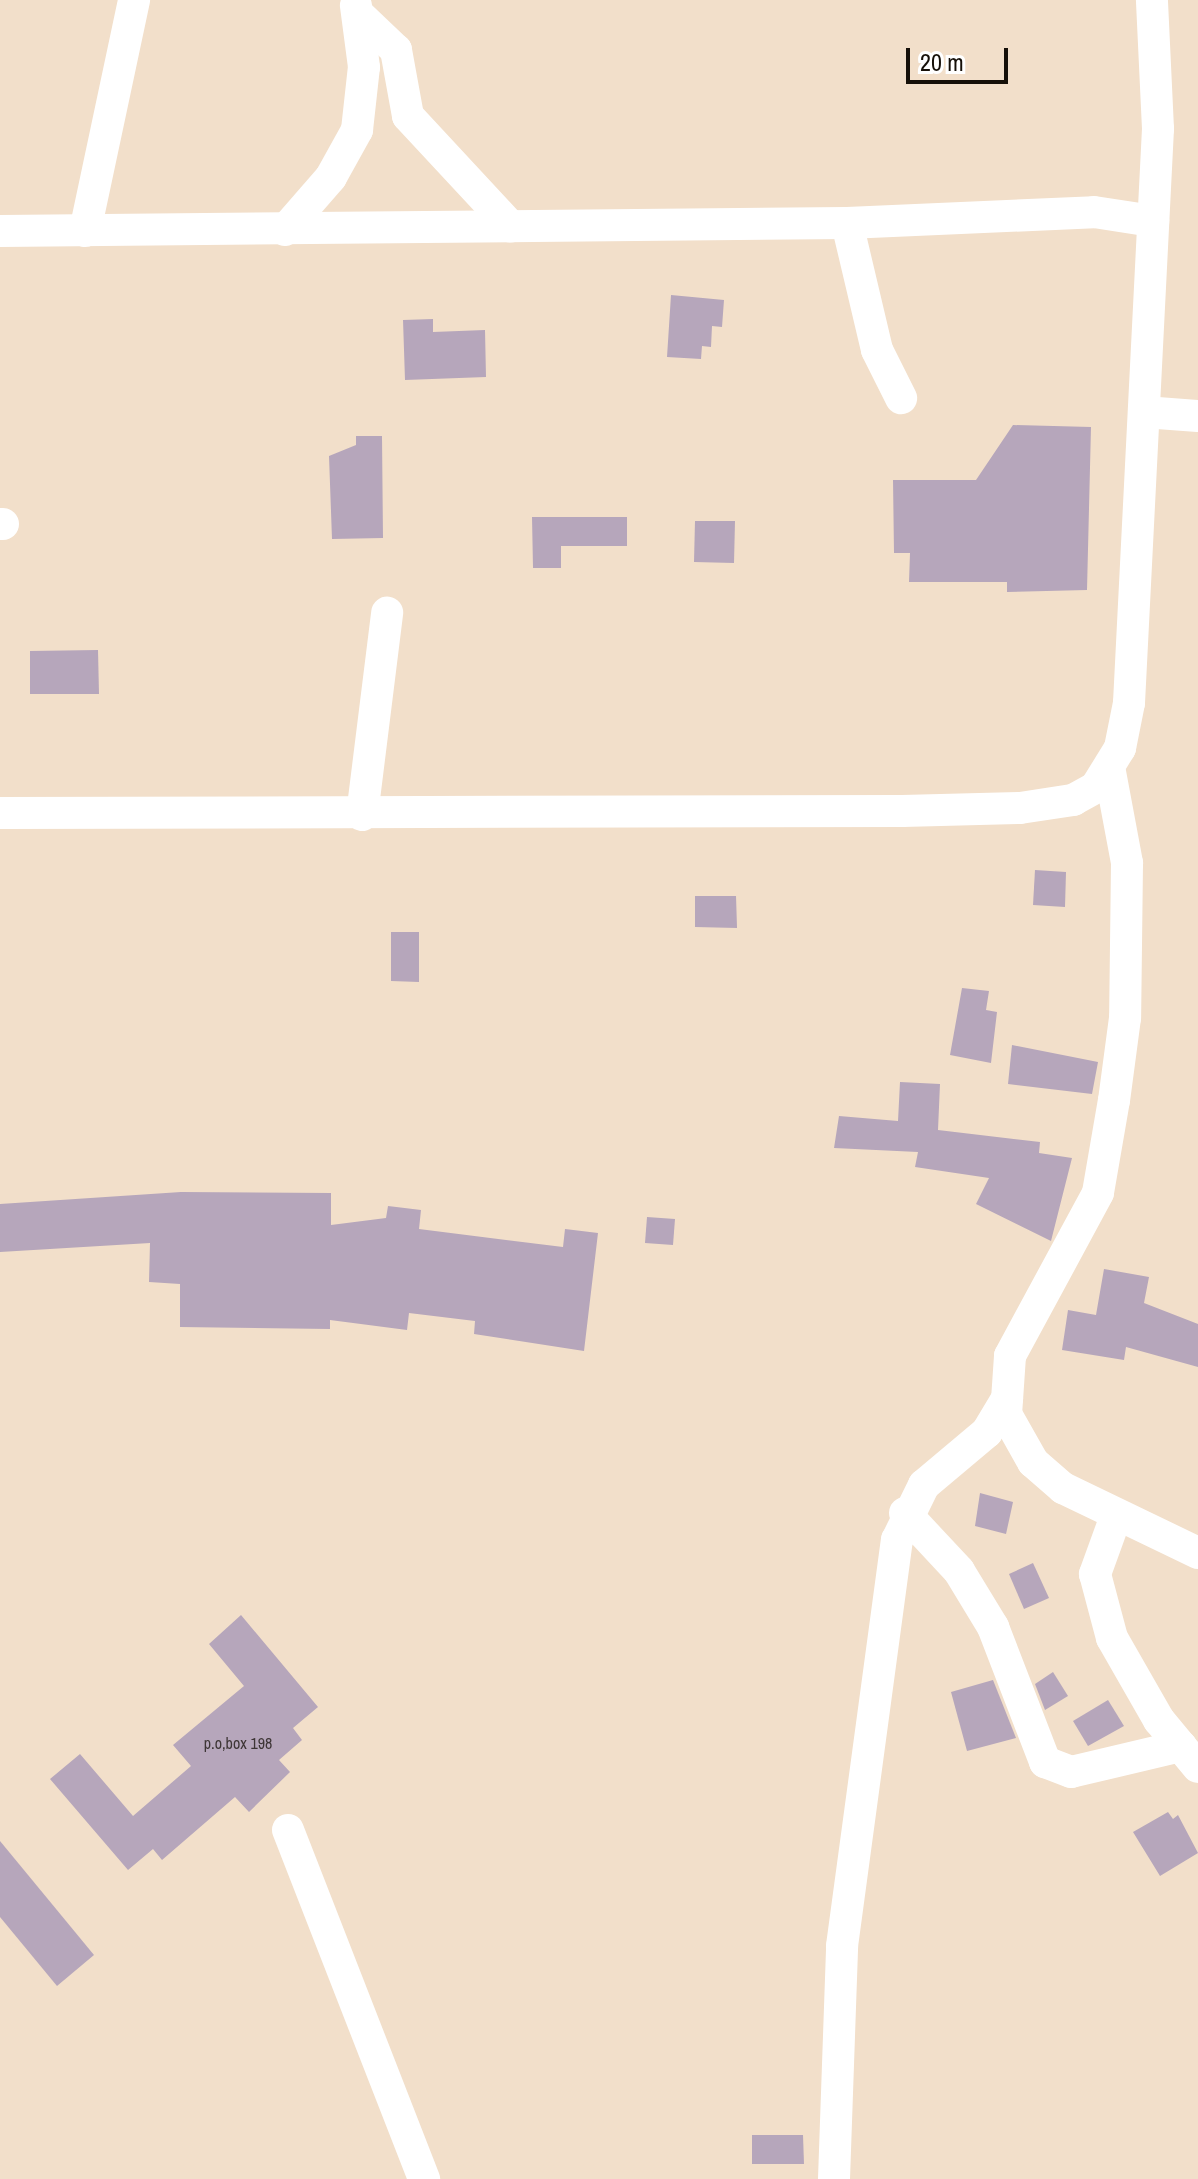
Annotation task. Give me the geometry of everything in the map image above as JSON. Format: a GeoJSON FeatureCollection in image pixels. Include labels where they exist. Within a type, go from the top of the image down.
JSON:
{"type":"FeatureCollection","features":[{"type":"Feature","properties":{"kind":"street"},"geometry":{"type":"LineString","coordinates":[[85,231],[134,0]]}},
{"type":"Feature","properties":{"kind":"street"},"geometry":{"type":"LineString","coordinates":[[1152,0],[1153,221],[1129,703],[1110,772],[1127,863],[1125,1018],[1098,1193],[1010,1356],[1006,1414],[1033,1462],[1116,1516],[1198,1553]]}},
{"type":"Feature","properties":{"kind":"street"},"geometry":{"type":"LineString","coordinates":[[285,230],[331,177],[357,130],[364,67],[357,8]]}},
{"type":"Feature","properties":{"kind":"street"},"geometry":{"type":"LineString","coordinates":[[357,8],[396,50],[408,116],[511,227]]}},
{"type":"Feature","properties":{"kind":"street"},"geometry":{"type":"LineString","coordinates":[[0,231],[847,223],[1094,212],[1153,221]]}},
{"type":"Feature","properties":{"kind":"street"},"geometry":{"type":"LineString","coordinates":[[847,223],[877,350],[901,398]]}},
{"type":"Feature","properties":{"kind":"street"},"geometry":{"type":"LineString","coordinates":[[1144,412],[1198,416]]}},
{"type":"Feature","properties":{"kind":"street"},"geometry":{"type":"LineString","coordinates":[[362,815],[387,613]]}},
{"type":"Feature","properties":{"kind":"street"},"geometry":{"type":"LineString","coordinates":[[0,813],[362,815],[1020,808],[1073,800],[1110,772]]}},
{"type":"Feature","properties":{"kind":"street"},"geometry":{"type":"LineString","coordinates":[[834,2179],[854,1823],[905,1513],[936,1469],[987,1432],[1007,1399]]}},
{"type":"Feature","properties":{"kind":"street"},"geometry":{"type":"LineString","coordinates":[[905,1513],[959,1571],[993,1627],[1045,1762],[1071,1772],[1189,1756],[1135,1683],[1100,1600],[1095,1574],[1116,1516]]}},
{"type":"Feature","properties":{"kind":"street"},"geometry":{"type":"LineString","coordinates":[[288,1830],[424,2179]]}},
{"type":"Feature","properties":{"kind":"building"},"geometry":{"type":"Polygon","coordinates":[[[671,295],[724,300],[722,327],[712,326],[711,347],[702,346],[701,359],[667,357],[671,295]]]}},
{"type":"Feature","properties":{"kind":"building"},"geometry":{"type":"Polygon","coordinates":[[[433,319],[433,332],[485,330],[486,377],[405,380],[403,320],[433,319]]]}},
{"type":"Feature","properties":{"kind":"building"},"geometry":{"type":"Polygon","coordinates":[[[1013,425],[1091,427],[1087,590],[1007,592],[1007,582],[909,582],[910,553],[894,553],[893,480],[976,480],[1013,425]]]}},
{"type":"Feature","properties":{"kind":"building"},"geometry":{"type":"Polygon","coordinates":[[[356,436],[382,436],[383,538],[332,539],[329,456],[356,445],[356,436]]]}},
{"type":"Feature","properties":{"kind":"building"},"geometry":{"type":"Polygon","coordinates":[[[532,517],[627,517],[627,546],[561,546],[561,568],[533,568],[532,517]]]}},
{"type":"Feature","properties":{"kind":"building"},"geometry":{"type":"Polygon","coordinates":[[[695,521],[735,521],[734,563],[694,562],[695,521]]]}},
{"type":"Feature","properties":{"kind":"building"},"geometry":{"type":"Polygon","coordinates":[[[98,650],[99,694],[30,694],[30,651],[98,650]]]}},
{"type":"Feature","properties":{"kind":"building"},"geometry":{"type":"Polygon","coordinates":[[[1035,870],[1066,872],[1065,907],[1033,905],[1035,870]]]}},
{"type":"Feature","properties":{"kind":"building"},"geometry":{"type":"Polygon","coordinates":[[[695,896],[736,896],[737,928],[695,927],[695,896]]]}},
{"type":"Feature","properties":{"kind":"building"},"geometry":{"type":"Polygon","coordinates":[[[391,932],[419,932],[419,982],[391,981],[391,932]]]}},
{"type":"Feature","properties":{"kind":"building"},"geometry":{"type":"Polygon","coordinates":[[[962,988],[989,991],[986,1010],[997,1012],[991,1063],[950,1055],[962,988]]]}},
{"type":"Feature","properties":{"kind":"building"},"geometry":{"type":"Polygon","coordinates":[[[1012,1045],[1098,1062],[1092,1094],[1008,1084],[1012,1045]]]}},
{"type":"Feature","properties":{"kind":"building"},"geometry":{"type":"Polygon","coordinates":[[[900,1082],[940,1084],[938,1130],[1040,1142],[1039,1153],[1072,1158],[1051,1241],[976,1204],[989,1178],[915,1167],[918,1152],[834,1148],[839,1116],[898,1121],[900,1082]]]}},
{"type":"Feature","properties":{"kind":"building"},"geometry":{"type":"Polygon","coordinates":[[[181,1192],[331,1193],[331,1225],[386,1218],[388,1206],[421,1210],[419,1229],[563,1247],[565,1229],[598,1233],[584,1351],[474,1334],[475,1321],[409,1313],[407,1330],[330,1320],[330,1329],[180,1327],[180,1284],[149,1282],[150,1243],[0,1252],[0,1204],[181,1192]]]}},
{"type":"Feature","properties":{"kind":"building"},"geometry":{"type":"Polygon","coordinates":[[[647,1217],[675,1219],[673,1245],[645,1243],[647,1217]]]}},
{"type":"Feature","properties":{"kind":"building"},"geometry":{"type":"Polygon","coordinates":[[[1104,1269],[1149,1277],[1144,1303],[1198,1324],[1198,1367],[1126,1347],[1124,1360],[1062,1350],[1068,1310],[1096,1315],[1104,1269]]]}},
{"type":"Feature","properties":{"kind":"building"},"geometry":{"type":"Polygon","coordinates":[[[980,1493],[1013,1502],[1006,1534],[975,1526],[980,1493]]]}},
{"type":"Feature","properties":{"kind":"building"},"geometry":{"type":"Polygon","coordinates":[[[1033,1563],[1049,1598],[1024,1609],[1009,1574],[1033,1563]]]}},
{"type":"Feature","properties":{"kind":"building"},"geometry":{"type":"Polygon","coordinates":[[[241,1615],[318,1707],[293,1728],[302,1740],[279,1760],[290,1772],[249,1812],[235,1797],[162,1860],[153,1849],[128,1870],[50,1779],[80,1754],[133,1816],[191,1766],[173,1745],[244,1686],[209,1644],[241,1615]]]}},
{"type":"Feature","properties":{"kind":"building"},"geometry":{"type":"Polygon","coordinates":[[[1053,1672],[1068,1696],[1045,1710],[1035,1684],[1053,1672]]]}},
{"type":"Feature","properties":{"kind":"building"},"geometry":{"type":"Polygon","coordinates":[[[993,1680],[1016,1738],[967,1751],[951,1692],[993,1680]]]}},
{"type":"Feature","properties":{"kind":"building"},"geometry":{"type":"Polygon","coordinates":[[[1108,1700],[1124,1726],[1088,1746],[1073,1721],[1108,1700]]]}},
{"type":"Feature","properties":{"kind":"building"},"geometry":{"type":"Polygon","coordinates":[[[1168,1812],[1173,1819],[1178,1815],[1198,1853],[1160,1876],[1133,1832],[1168,1812]]]}},
{"type":"Feature","properties":{"kind":"building"},"geometry":{"type":"Polygon","coordinates":[[[0,1841],[94,1955],[57,1986],[0,1917],[0,1841]]]}},
{"type":"Feature","properties":{"kind":"building"},"geometry":{"type":"Polygon","coordinates":[[[752,2135],[803,2135],[804,2164],[752,2164],[752,2135]]]}}]}
